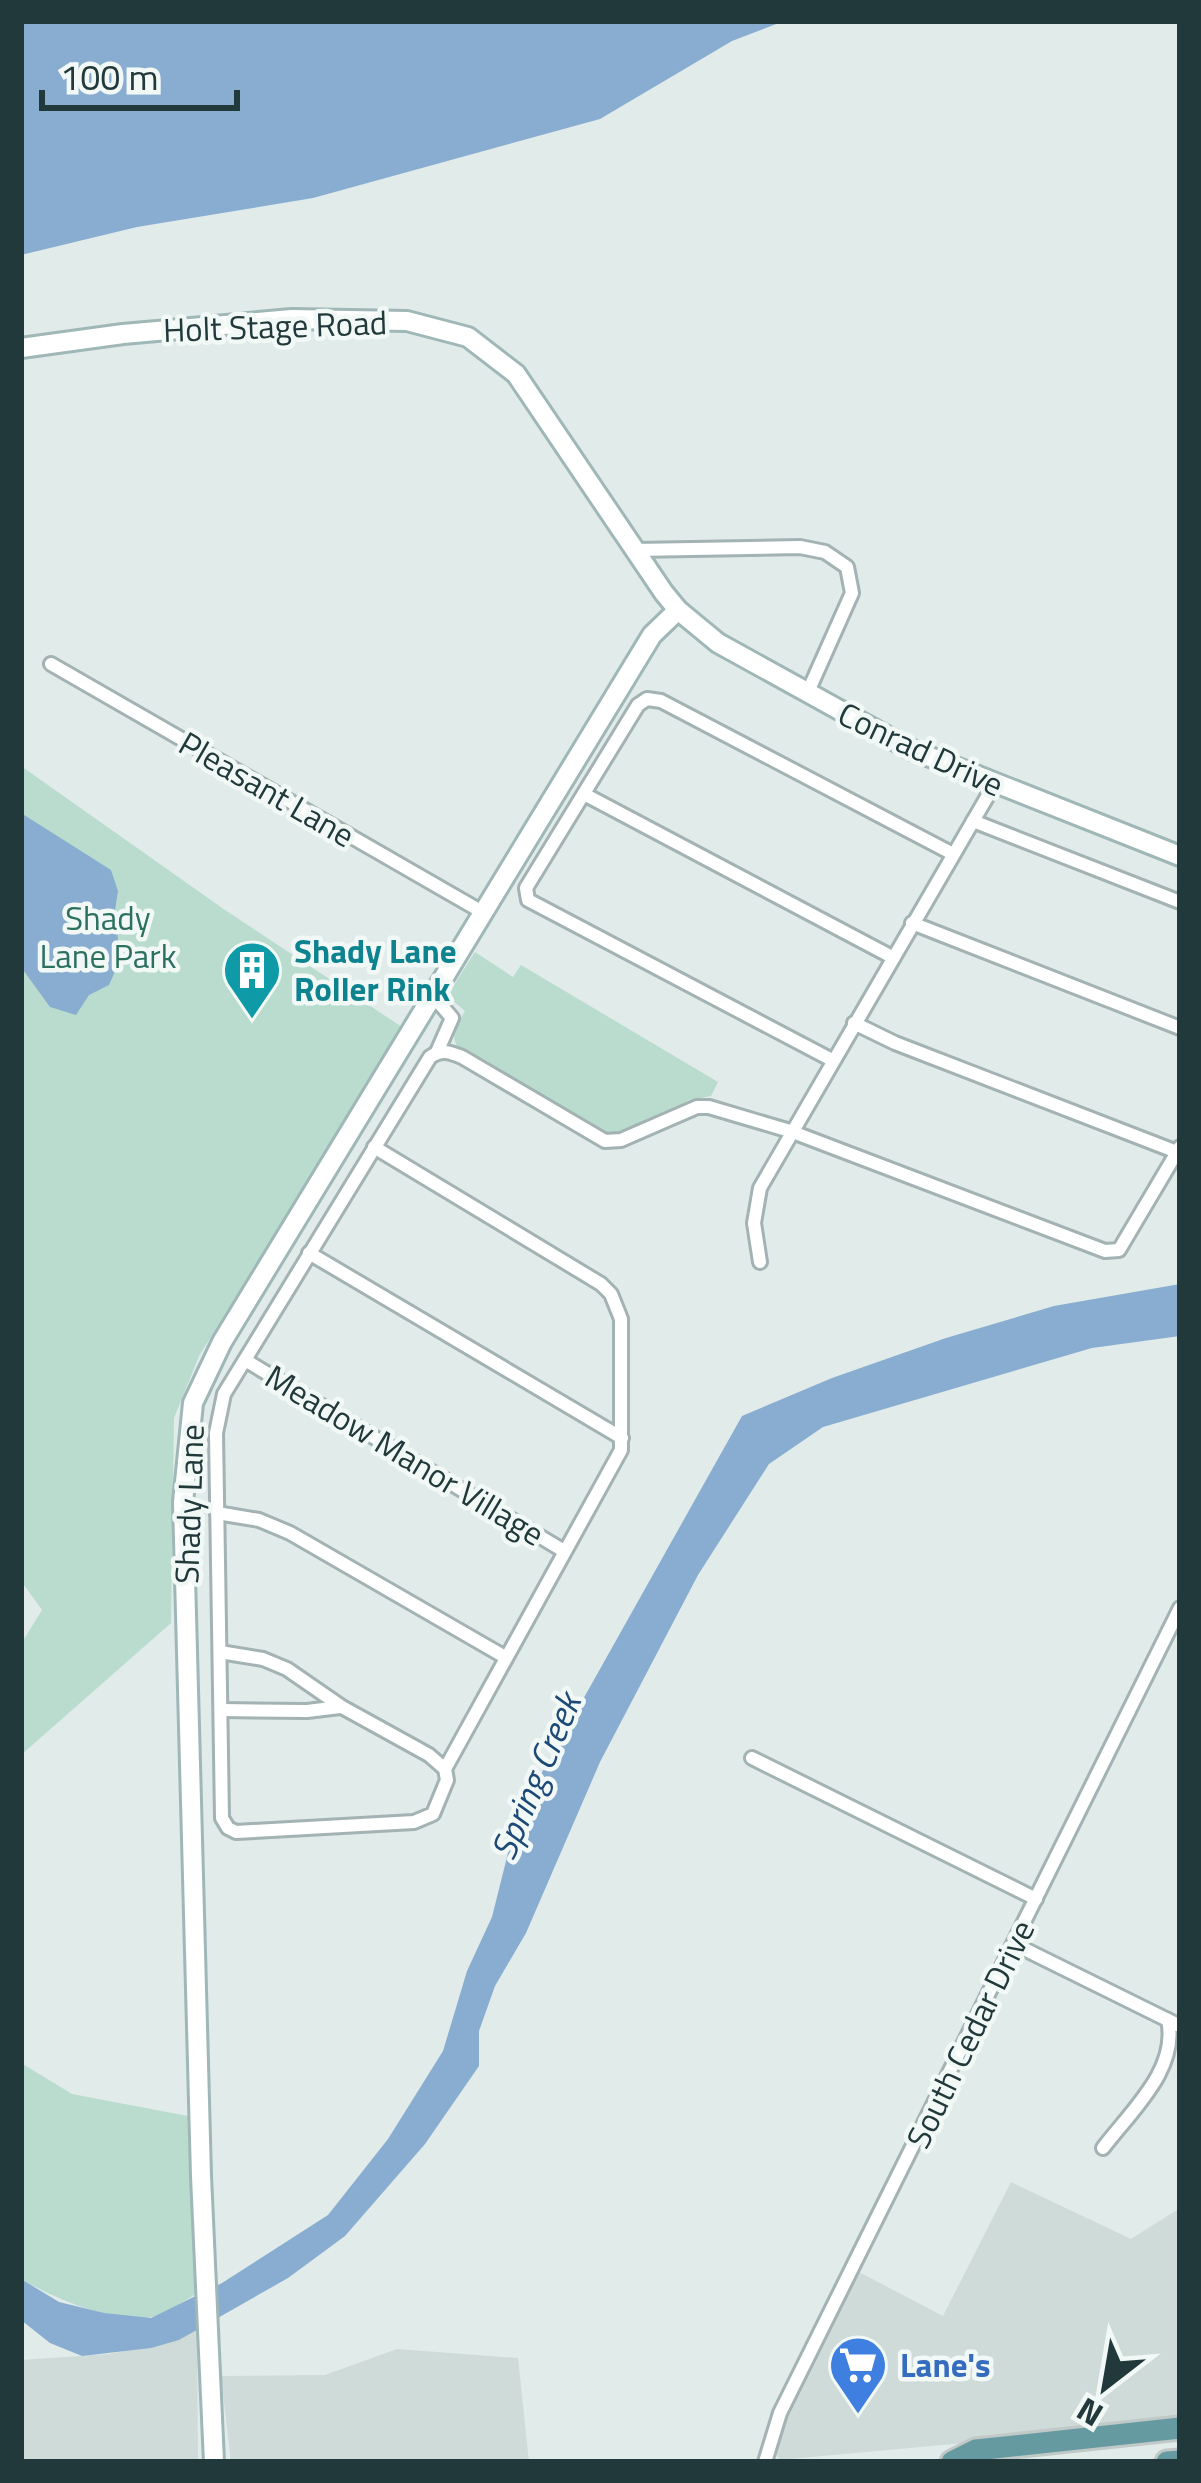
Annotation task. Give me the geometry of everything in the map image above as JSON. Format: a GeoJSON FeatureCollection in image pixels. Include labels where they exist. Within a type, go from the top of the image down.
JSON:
{"type":"FeatureCollection","features":[{"type":"Feature","properties":{"kind":"main road","name":"Holt Stage Road"},"geometry":{"type":"LineString","coordinates":[[21,348],[292,319],[406,321],[468,337],[516,374],[635,550]]}},
{"type":"Feature","properties":{"kind":"main road"},"geometry":{"type":"LineString","coordinates":[[635,550],[677,610]]}},
{"type":"Feature","properties":{"kind":"main road","name":"Conrad Drive"},"geometry":{"type":"LineString","coordinates":[[677,610],[718,643],[910,749],[1180,856]]}},
{"type":"Feature","properties":{"kind":"main road","name":"Shady Lane"},"geometry":{"type":"LineString","coordinates":[[214,2462],[201,2176],[183,1502],[193,1403],[222,1342],[652,635],[677,610]]}},
{"type":"Feature","properties":{"kind":"main road"},"geometry":{"type":"LineString","coordinates":[[952,2462],[976,2450],[1180,2428]]}},
{"type":"Feature","properties":{"kind":"main road"},"geometry":{"type":"LineString","coordinates":[[1167,2462],[1180,2461]]}},
{"type":"Feature","properties":{"kind":"street"},"geometry":{"type":"LineString","coordinates":[[635,550],[800,547],[825,552],[847,567],[852,593],[807,694]]}},
{"type":"Feature","properties":{"kind":"street","name":"Pleasant Lane"},"geometry":{"type":"LineString","coordinates":[[51,664],[484,913]]}},
{"type":"Feature","properties":{"kind":"street"},"geometry":{"type":"LineString","coordinates":[[832,1060],[528,900],[526,888],[638,705],[647,699],[661,701],[953,854]]}},
{"type":"Feature","properties":{"kind":"street"},"geometry":{"type":"LineString","coordinates":[[760,1262],[754,1222],[760,1188],[994,785]]}},
{"type":"Feature","properties":{"kind":"street"},"geometry":{"type":"LineString","coordinates":[[584,794],[892,957]]}},
{"type":"Feature","properties":{"kind":"street"},"geometry":{"type":"LineString","coordinates":[[973,820],[1180,902]]}},
{"type":"Feature","properties":{"kind":"street"},"geometry":{"type":"LineString","coordinates":[[912,923],[1179,1024]]}},
{"type":"Feature","properties":{"kind":"street"},"geometry":{"type":"LineString","coordinates":[[435,998],[452,1018],[437,1052],[462,1057],[604,1141],[621,1140],[697,1107],[790,1131],[1112,1252],[1119,1250],[1178,1149],[916,1052],[854,1023]]}},
{"type":"Feature","properties":{"kind":"street","name":"Meadow Manor Village"},"geometry":{"type":"LineString","coordinates":[[374,1148],[611,1294],[621,1319],[621,1450],[445,1769],[448,1780],[434,1814],[414,1822],[236,1832],[222,1818],[218,1410],[244,1360],[310,1253],[374,1148],[430,1057],[437,1052]]}},
{"type":"Feature","properties":{"kind":"street"},"geometry":{"type":"LineString","coordinates":[[310,1253],[622,1438]]}},
{"type":"Feature","properties":{"kind":"street","name":"Meadow Manor Village"},"geometry":{"type":"LineString","coordinates":[[244,1360],[564,1551]]}},
{"type":"Feature","properties":{"kind":"street"},"geometry":{"type":"LineString","coordinates":[[217,1513],[259,1520],[290,1533],[505,1657]]}},
{"type":"Feature","properties":{"kind":"street","name":"South Cedar Drive"},"geometry":{"type":"LineString","coordinates":[[765,2462],[780,2414],[1180,1608]]}},
{"type":"Feature","properties":{"kind":"street"},"geometry":{"type":"LineString","coordinates":[[220,1652],[263,1659],[286,1669],[445,1769]]}},
{"type":"Feature","properties":{"kind":"street"},"geometry":{"type":"LineString","coordinates":[[187,1679],[220,1680]]}},
{"type":"Feature","properties":{"kind":"street"},"geometry":{"type":"LineString","coordinates":[[220,1710],[341,1707]]}},
{"type":"Feature","properties":{"kind":"street"},"geometry":{"type":"LineString","coordinates":[[752,1758],[1036,1899]]}},
{"type":"Feature","properties":{"kind":"street"},"geometry":{"type":"LineString","coordinates":[[1014,1944],[1174,2023],[1160,2073],[1102,2148]]}},
{"type":"Feature","properties":{"kind":"shaded area"},"geometry":{"type":"Polygon","coordinates":[[[1011,2182],[1131,2239],[1180,2208],[1180,2423],[779,2460],[773,2444],[859,2272],[943,2316],[1011,2182]]]}},
{"type":"Feature","properties":{"kind":"shaded area"},"geometry":{"type":"Polygon","coordinates":[[[197,2329],[198,2462],[21,2462],[21,2360],[109,2354],[179,2340],[197,2329]]]}},
{"type":"Feature","properties":{"kind":"shaded area"},"geometry":{"type":"Polygon","coordinates":[[[397,2349],[518,2358],[529,2462],[231,2462],[221,2376],[325,2375],[397,2349]]]}},
{"type":"Feature","properties":{"kind":"green space","name":"Shady Lane Park"},"geometry":{"type":"Polygon","coordinates":[[[21,766],[405,1029],[199,1356],[174,1418],[171,1623],[21,1755],[21,1644],[42,1610],[21,1581],[21,766]]]}},
{"type":"Feature","properties":{"kind":"green space"},"geometry":{"type":"Polygon","coordinates":[[[475,952],[513,977],[521,965],[718,1082],[711,1096],[690,1100],[617,1136],[598,1130],[456,1045],[453,1032],[465,1011],[447,996],[475,952]]]}},
{"type":"Feature","properties":{"kind":"green space"},"geometry":{"type":"Polygon","coordinates":[[[21,2063],[72,2094],[193,2117],[196,2294],[157,2315],[120,2317],[66,2301],[21,2279],[21,2063]]]}},
{"type":"Feature","properties":{"kind":"water"},"geometry":{"type":"Polygon","coordinates":[[[21,21],[784,21],[732,41],[600,119],[313,198],[137,227],[21,255],[21,21]]]}},
{"type":"Feature","properties":{"kind":"water"},"geometry":{"type":"Polygon","coordinates":[[[21,813],[111,870],[118,891],[120,960],[109,985],[89,995],[76,1015],[50,1007],[21,967],[21,813]]]}},
{"type":"Feature","properties":{"kind":"water"},"geometry":{"type":"Polygon","coordinates":[[[1180,1284],[1180,1336],[1092,1348],[823,1427],[769,1464],[698,1575],[600,1762],[526,1933],[495,1986],[479,2031],[479,2066],[425,2144],[345,2236],[288,2278],[179,2340],[151,2348],[82,2356],[50,2343],[21,2320],[21,2279],[59,2302],[151,2318],[222,2283],[328,2215],[388,2139],[443,2051],[467,1971],[492,1917],[517,1817],[742,1416],[946,1338],[1054,1306],[1180,1284]]]}},
{"type":"Feature","properties":{"kind":"place","name":"Shady Lane Roller Rink"},"geometry":{"type":"Point","coordinates":[252,1021]}},
{"type":"Feature","properties":{"kind":"place","name":"Lane's"},"geometry":{"type":"Point","coordinates":[858,2416]}},
{"type":"Feature","properties":{"kind":"water label","name":"Spring Creek"},"geometry":{"type":"Point","coordinates":[535,1776]}}]}
